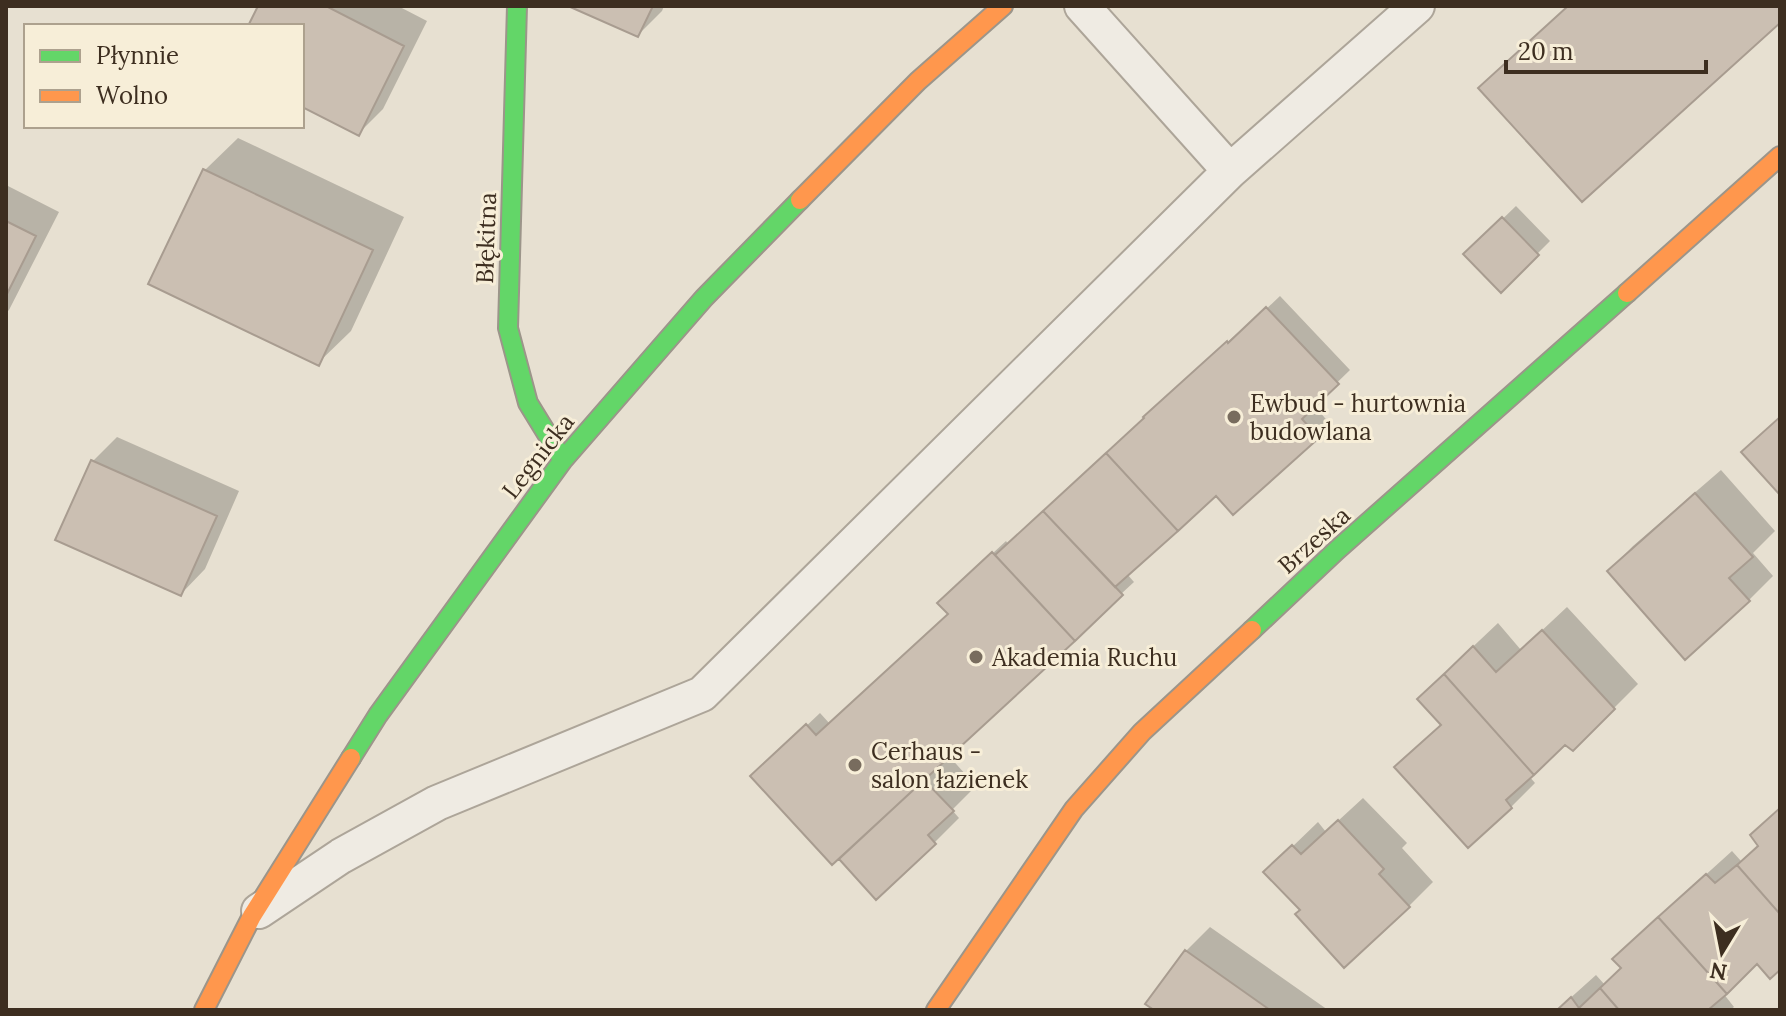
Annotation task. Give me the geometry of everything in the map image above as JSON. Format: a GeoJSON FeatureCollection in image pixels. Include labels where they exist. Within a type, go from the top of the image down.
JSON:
{"type":"FeatureCollection","features":[{"type":"Feature","properties":{"kind":"street","name":"Błękitna"},"geometry":{"type":"LineString","coordinates":[[517,6],[508,328],[528,403],[563,460]]}},
{"type":"Feature","properties":{"kind":"street","name":"Legnicka"},"geometry":{"type":"LineString","coordinates":[[204,1010],[252,916],[378,715],[563,460],[704,298],[918,81],[1003,6]]}},
{"type":"Feature","properties":{"kind":"street","name":"Brzeska"},"geometry":{"type":"LineString","coordinates":[[936,1010],[1074,809],[1142,732],[1337,550],[1780,156]]}},
{"type":"Feature","properties":{"kind":"lane"},"geometry":{"type":"LineString","coordinates":[[1082,6],[1230,171]]}},
{"type":"Feature","properties":{"kind":"lane"},"geometry":{"type":"LineString","coordinates":[[252,916],[341,856],[437,803],[702,694],[1230,171],[1417,6]]}},
{"type":"Feature","properties":{"kind":"building"},"geometry":{"type":"Polygon","coordinates":[[[258,6],[326,6],[404,46],[359,136],[304,108],[304,24],[249,24],[258,6]]]}},
{"type":"Feature","properties":{"kind":"building"},"geometry":{"type":"Polygon","coordinates":[[[568,6],[653,6],[638,37],[568,6]]]}},
{"type":"Feature","properties":{"kind":"building"},"geometry":{"type":"Polygon","coordinates":[[[1568,6],[1780,6],[1780,23],[1582,202],[1478,88],[1568,6]]]}},
{"type":"Feature","properties":{"kind":"building"},"geometry":{"type":"Polygon","coordinates":[[[203,169],[373,250],[319,366],[148,284],[203,169]]]}},
{"type":"Feature","properties":{"kind":"building"},"geometry":{"type":"Polygon","coordinates":[[[1502,217],[1539,255],[1501,293],[1463,254],[1502,217]]]}},
{"type":"Feature","properties":{"kind":"building"},"geometry":{"type":"Polygon","coordinates":[[[6,221],[36,236],[6,296],[6,221]]]}},
{"type":"Feature","properties":{"kind":"building"},"geometry":{"type":"Polygon","coordinates":[[[1266,307],[1339,384],[1302,419],[1319,438],[1233,515],[1216,496],[1178,531],[1106,453],[1266,307]]]}},
{"type":"Feature","properties":{"kind":"building"},"geometry":{"type":"Polygon","coordinates":[[[1780,417],[1780,495],[1741,452],[1780,417]]]}},
{"type":"Feature","properties":{"kind":"building"},"geometry":{"type":"Polygon","coordinates":[[[1106,453],[1178,531],[1115,587],[1043,511],[1106,453]]]}},
{"type":"Feature","properties":{"kind":"building"},"geometry":{"type":"Polygon","coordinates":[[[91,460],[217,516],[181,596],[55,540],[91,460]]]}},
{"type":"Feature","properties":{"kind":"building"},"geometry":{"type":"Polygon","coordinates":[[[1695,493],[1753,557],[1729,578],[1750,601],[1685,660],[1607,571],[1695,493]]]}},
{"type":"Feature","properties":{"kind":"building"},"geometry":{"type":"Polygon","coordinates":[[[1043,511],[1123,595],[1075,641],[995,555],[1043,511]]]}},
{"type":"Feature","properties":{"kind":"building"},"geometry":{"type":"Polygon","coordinates":[[[992,552],[1075,641],[832,865],[750,776],[806,724],[816,735],[948,614],[937,603],[992,552]]]}},
{"type":"Feature","properties":{"kind":"building"},"geometry":{"type":"Polygon","coordinates":[[[1542,630],[1615,709],[1573,751],[1565,745],[1534,775],[1444,674],[1473,646],[1496,672],[1542,630]]]}},
{"type":"Feature","properties":{"kind":"building"},"geometry":{"type":"Polygon","coordinates":[[[1444,674],[1534,775],[1506,800],[1512,808],[1468,848],[1394,767],[1441,725],[1417,699],[1444,674]]]}},
{"type":"Feature","properties":{"kind":"building"},"geometry":{"type":"Polygon","coordinates":[[[924,780],[954,811],[928,835],[936,844],[876,900],[839,859],[924,780]]]}},
{"type":"Feature","properties":{"kind":"building"},"geometry":{"type":"Polygon","coordinates":[[[1780,808],[1780,914],[1737,865],[1758,846],[1750,835],[1780,808]]]}},
{"type":"Feature","properties":{"kind":"building"},"geometry":{"type":"Polygon","coordinates":[[[1338,820],[1384,869],[1379,874],[1410,907],[1344,968],[1295,914],[1300,910],[1263,872],[1292,845],[1301,854],[1338,820]]]}},
{"type":"Feature","properties":{"kind":"building"},"geometry":{"type":"Polygon","coordinates":[[[1737,865],[1780,914],[1780,970],[1770,979],[1757,964],[1727,994],[1658,917],[1706,874],[1715,883],[1737,865]]]}},
{"type":"Feature","properties":{"kind":"building"},"geometry":{"type":"Polygon","coordinates":[[[1658,917],[1727,994],[1708,1010],[1619,1010],[1600,988],[1621,968],[1612,959],[1658,917]]]}},
{"type":"Feature","properties":{"kind":"building"},"geometry":{"type":"Polygon","coordinates":[[[1185,950],[1270,1010],[1154,1010],[1145,1004],[1185,950]]]}},
{"type":"Feature","properties":{"kind":"building"},"geometry":{"type":"Polygon","coordinates":[[[1600,988],[1619,1010],[1557,1010],[1571,997],[1579,1008],[1600,988]]]}},
{"type":"Feature","properties":{"kind":"traffic: fast"},"geometry":{"type":"LineString","coordinates":[[517,6],[508,328],[528,403],[563,460]]}},
{"type":"Feature","properties":{"kind":"traffic: fast"},"geometry":{"type":"LineString","coordinates":[[351,758],[378,715],[563,460],[704,298],[800,200]]}},
{"type":"Feature","properties":{"kind":"traffic: fast"},"geometry":{"type":"LineString","coordinates":[[1252,630],[1337,550],[1627,293]]}},
{"type":"Feature","properties":{"kind":"traffic: slow"},"geometry":{"type":"LineString","coordinates":[[800,200],[918,81],[1003,6]]}},
{"type":"Feature","properties":{"kind":"traffic: slow"},"geometry":{"type":"LineString","coordinates":[[1627,293],[1780,156]]}},
{"type":"Feature","properties":{"kind":"traffic: slow"},"geometry":{"type":"LineString","coordinates":[[936,1010],[1074,809],[1142,732],[1252,630]]}},
{"type":"Feature","properties":{"kind":"traffic: slow"},"geometry":{"type":"LineString","coordinates":[[204,1010],[252,916],[351,758]]}},
{"type":"Feature","properties":{"kind":"place","name":"Ewbud - hurtownia budowlana"},"geometry":{"type":"Point","coordinates":[1234,417]}},
{"type":"Feature","properties":{"kind":"place","name":"Akademia Ruchu"},"geometry":{"type":"Point","coordinates":[976,657]}},
{"type":"Feature","properties":{"kind":"place","name":"Cerhaus - salon łazienek"},"geometry":{"type":"Point","coordinates":[855,765]}}]}
